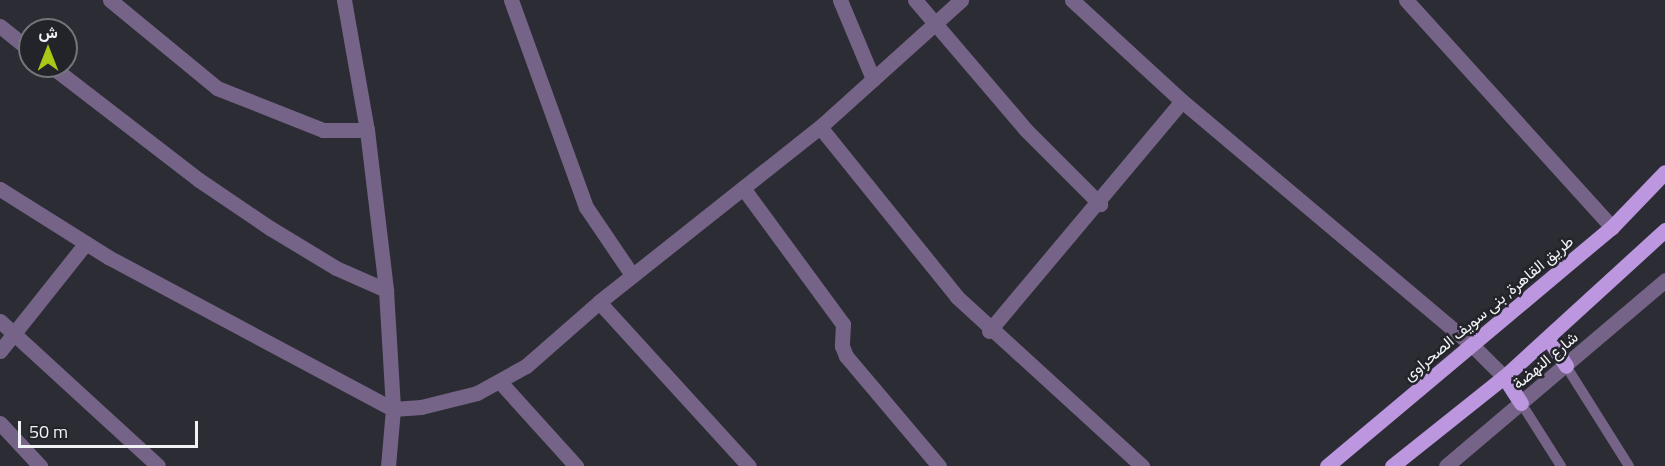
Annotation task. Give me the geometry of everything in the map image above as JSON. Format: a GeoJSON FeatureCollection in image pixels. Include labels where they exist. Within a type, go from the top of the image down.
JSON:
{"type":"FeatureCollection","features":[{"type":"Feature","properties":{"kind":"main road","name":"طريق القاهرة, بنى سويف الصحراوى"},"geometry":{"type":"LineString","coordinates":[[1328,466],[1612,227],[1665,172]]}},
{"type":"Feature","properties":{"kind":"main road"},"geometry":{"type":"LineString","coordinates":[[1392,466],[1504,377],[1665,230]]}},
{"type":"Feature","properties":{"kind":"main road"},"geometry":{"type":"LineString","coordinates":[[1548,338],[1566,366]]}},
{"type":"Feature","properties":{"kind":"main road"},"geometry":{"type":"LineString","coordinates":[[1504,377],[1521,403]]}},
{"type":"Feature","properties":{"kind":"street"},"geometry":{"type":"LineString","coordinates":[[110,0],[217,88],[323,130],[367,130]]}},
{"type":"Feature","properties":{"kind":"street"},"geometry":{"type":"LineString","coordinates":[[344,0],[367,130],[386,290],[393,409],[388,466]]}},
{"type":"Feature","properties":{"kind":"street"},"geometry":{"type":"LineString","coordinates":[[511,0],[586,207],[632,275]]}},
{"type":"Feature","properties":{"kind":"street"},"geometry":{"type":"LineString","coordinates":[[840,0],[873,80]]}},
{"type":"Feature","properties":{"kind":"street"},"geometry":{"type":"LineString","coordinates":[[915,0],[1026,130],[1100,204]]}},
{"type":"Feature","properties":{"kind":"street"},"geometry":{"type":"LineString","coordinates":[[0,189],[86,243],[393,409],[448,401],[501,383],[632,275],[820,126],[962,0]]}},
{"type":"Feature","properties":{"kind":"street"},"geometry":{"type":"LineString","coordinates":[[1072,0],[1182,101],[1472,345],[1504,377]]}},
{"type":"Feature","properties":{"kind":"street"},"geometry":{"type":"LineString","coordinates":[[1406,0],[1612,227]]}},
{"type":"Feature","properties":{"kind":"street"},"geometry":{"type":"LineString","coordinates":[[0,26],[18,40]]}},
{"type":"Feature","properties":{"kind":"street"},"geometry":{"type":"LineString","coordinates":[[67,78],[191,174],[270,228],[336,268],[386,290]]}},
{"type":"Feature","properties":{"kind":"street"},"geometry":{"type":"LineString","coordinates":[[989,331],[1100,204],[1182,101]]}},
{"type":"Feature","properties":{"kind":"street"},"geometry":{"type":"LineString","coordinates":[[820,126],[925,261],[989,331],[1142,466]]}},
{"type":"Feature","properties":{"kind":"street"},"geometry":{"type":"LineString","coordinates":[[743,188],[843,324],[842,346],[846,356],[939,466]]}},
{"type":"Feature","properties":{"kind":"street"},"geometry":{"type":"LineString","coordinates":[[0,351],[86,243]]}},
{"type":"Feature","properties":{"kind":"street","name":"شارع النهضة"},"geometry":{"type":"LineString","coordinates":[[1446,466],[1665,280]]}},
{"type":"Feature","properties":{"kind":"street"},"geometry":{"type":"LineString","coordinates":[[599,302],[749,466]]}},
{"type":"Feature","properties":{"kind":"street"},"geometry":{"type":"LineString","coordinates":[[0,321],[158,466]]}},
{"type":"Feature","properties":{"kind":"street"},"geometry":{"type":"LineString","coordinates":[[501,383],[576,466]]}},
{"type":"Feature","properties":{"kind":"street"},"geometry":{"type":"LineString","coordinates":[[0,423],[40,466]]}},
{"type":"Feature","properties":{"kind":"lane"},"geometry":{"type":"LineString","coordinates":[[1566,366],[1629,466]]}},
{"type":"Feature","properties":{"kind":"lane"},"geometry":{"type":"LineString","coordinates":[[1521,403],[1561,466]]}}]}
